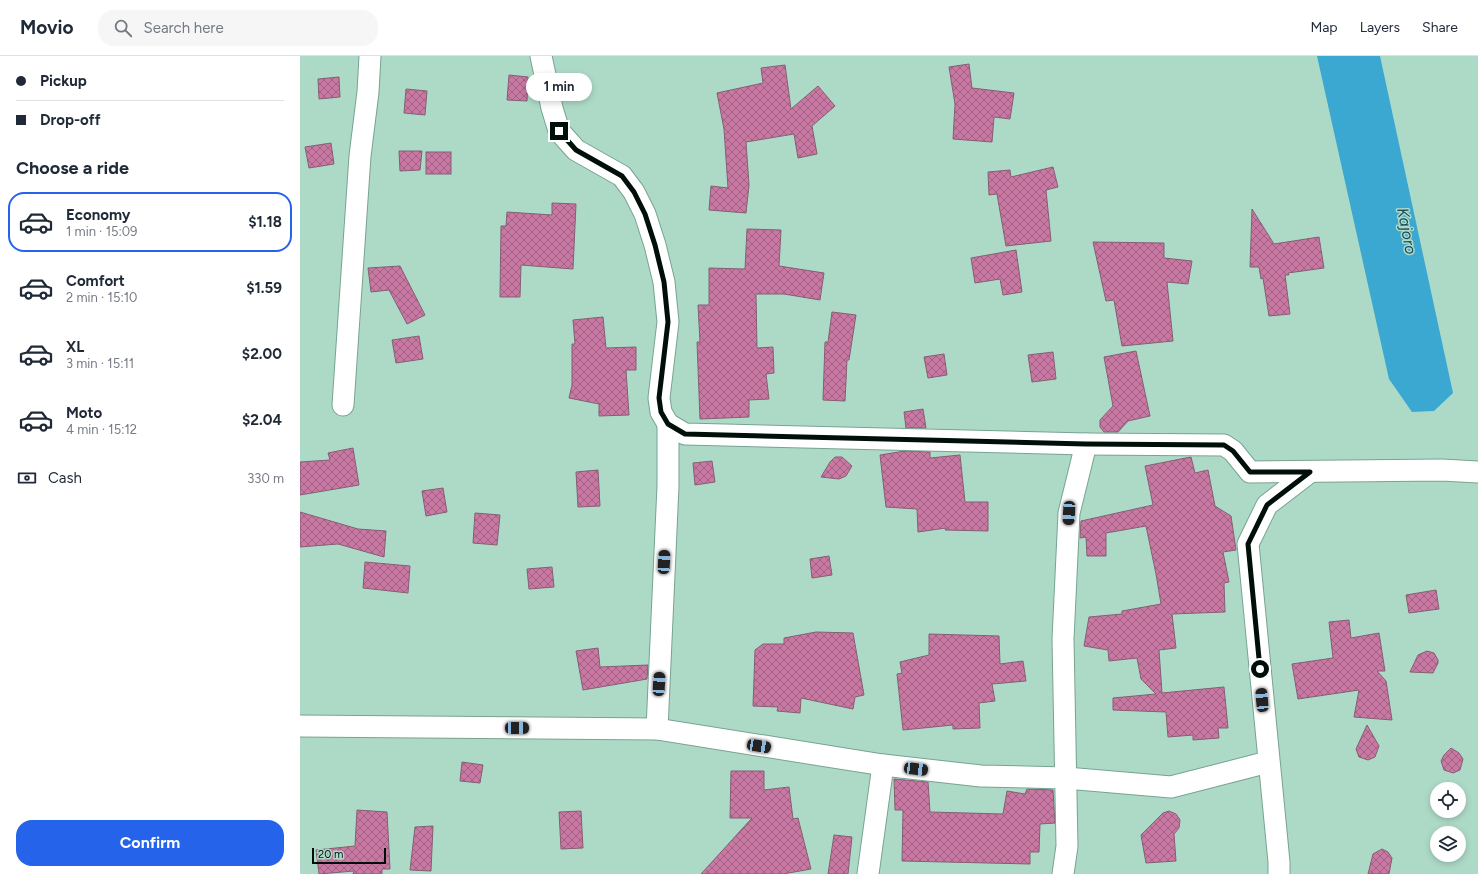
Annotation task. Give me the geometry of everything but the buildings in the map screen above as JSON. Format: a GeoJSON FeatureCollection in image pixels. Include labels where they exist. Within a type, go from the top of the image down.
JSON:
{"type":"FeatureCollection","features":[{"type":"Feature","properties":{"kind":"street"},"geometry":{"type":"LineString","coordinates":[[343,405],[360,156],[368,92],[370,56]]}},
{"type":"Feature","properties":{"kind":"street"},"geometry":{"type":"LineString","coordinates":[[541,56],[552,108],[559,131],[576,150],[622,176],[634,192],[645,214],[655,245],[664,282],[668,322],[659,398],[661,412],[668,424],[685,434],[1086,444],[1224,445],[1233,451],[1250,472],[1442,470],[1478,472]]}},
{"type":"Feature","properties":{"kind":"street"},"geometry":{"type":"LineString","coordinates":[[657,729],[668,486],[668,424]]}},
{"type":"Feature","properties":{"kind":"street"},"geometry":{"type":"LineString","coordinates":[[1063,874],[1067,846],[1063,639],[1069,513],[1086,444]]}},
{"type":"Feature","properties":{"kind":"street"},"geometry":{"type":"LineString","coordinates":[[1278,874],[1279,862],[1268,762],[1248,544],[1267,505],[1310,472]]}},
{"type":"Feature","properties":{"kind":"street"},"geometry":{"type":"LineString","coordinates":[[300,726],[657,729],[883,765],[981,776],[1066,778],[1171,787],[1268,762]]}},
{"type":"Feature","properties":{"kind":"street"},"geometry":{"type":"LineString","coordinates":[[868,874],[883,765]]}},
{"type":"Feature","properties":{"kind":"water","name":"Kajoro"},"geometry":{"type":"Polygon","coordinates":[[[1317,56],[1380,56],[1453,393],[1434,411],[1412,412],[1389,379],[1317,56]]]}},
{"type":"Feature","properties":{"kind":"route"},"geometry":{"type":"LineString","coordinates":[[559,131],[576,150],[622,176],[634,192],[645,214],[655,245],[664,282],[668,322],[659,398],[661,412],[668,424],[685,434],[1086,444],[1224,445],[1233,451],[1250,472],[1310,472],[1267,505],[1248,544],[1260,669]]}}]}
